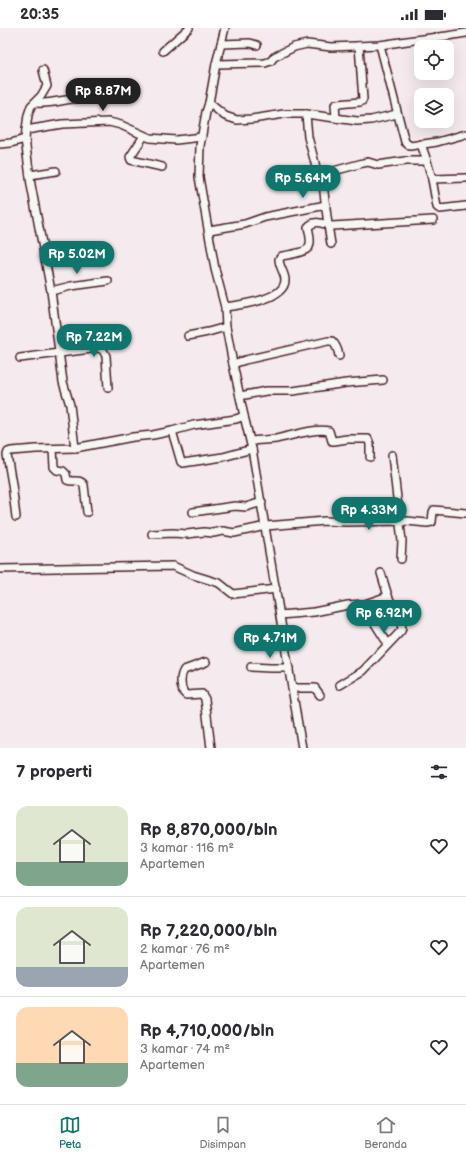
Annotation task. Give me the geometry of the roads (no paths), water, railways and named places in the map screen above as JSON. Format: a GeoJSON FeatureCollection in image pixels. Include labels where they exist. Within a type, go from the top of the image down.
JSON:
{"type":"FeatureCollection","features":[{"type":"Feature","properties":{"kind":"street"},"geometry":{"type":"LineString","coordinates":[[162,51],[189,28]]}},
{"type":"Feature","properties":{"kind":"street"},"geometry":{"type":"LineString","coordinates":[[225,28],[216,64],[200,146],[199,177],[215,269],[225,307],[226,327],[233,364],[262,502],[302,748]]}},
{"type":"Feature","properties":{"kind":"street"},"geometry":{"type":"LineString","coordinates":[[216,64],[265,63],[294,47],[307,44],[331,47],[380,45],[466,33]]}},
{"type":"Feature","properties":{"kind":"street"},"geometry":{"type":"LineString","coordinates":[[221,44],[250,43],[257,45]]}},
{"type":"Feature","properties":{"kind":"street"},"geometry":{"type":"LineString","coordinates":[[380,45],[405,142],[410,146],[444,141],[466,134]]}},
{"type":"Feature","properties":{"kind":"street"},"geometry":{"type":"LineString","coordinates":[[336,118],[335,105],[360,102],[363,99],[359,46]]}},
{"type":"Feature","properties":{"kind":"street"},"geometry":{"type":"LineString","coordinates":[[43,70],[47,86],[29,112],[25,139],[41,240],[51,291],[63,382],[70,405],[75,448]]}},
{"type":"Feature","properties":{"kind":"street"},"geometry":{"type":"LineString","coordinates":[[35,103],[45,104],[73,98],[107,95]]}},
{"type":"Feature","properties":{"kind":"street"},"geometry":{"type":"LineString","coordinates":[[209,103],[225,116],[237,120],[284,114],[306,114],[365,121],[397,114]]}},
{"type":"Feature","properties":{"kind":"street"},"geometry":{"type":"LineString","coordinates":[[306,114],[308,137],[316,170],[320,175],[323,184],[331,244]]}},
{"type":"Feature","properties":{"kind":"street"},"geometry":{"type":"LineString","coordinates":[[26,130],[62,124],[110,122],[121,125],[150,138],[176,140],[202,137]]}},
{"type":"Feature","properties":{"kind":"street"},"geometry":{"type":"LineString","coordinates":[[144,136],[130,157],[131,160],[162,167]]}},
{"type":"Feature","properties":{"kind":"street"},"geometry":{"type":"LineString","coordinates":[[0,144],[25,139]]}},
{"type":"Feature","properties":{"kind":"street"},"geometry":{"type":"LineString","coordinates":[[421,144],[432,179],[438,208],[466,206]]}},
{"type":"Feature","properties":{"kind":"street"},"geometry":{"type":"LineString","coordinates":[[320,175],[368,162],[378,164],[405,161],[427,161]]}},
{"type":"Feature","properties":{"kind":"street"},"geometry":{"type":"LineString","coordinates":[[30,175],[56,171]]}},
{"type":"Feature","properties":{"kind":"street"},"geometry":{"type":"LineString","coordinates":[[432,179],[466,178]]}},
{"type":"Feature","properties":{"kind":"street"},"geometry":{"type":"LineString","coordinates":[[209,230],[245,224],[264,217],[326,205]]}},
{"type":"Feature","properties":{"kind":"street"},"geometry":{"type":"LineString","coordinates":[[225,307],[259,301],[283,288],[285,281],[279,263],[280,258],[282,256],[306,250],[309,247],[308,227],[310,224],[315,222],[332,226],[386,224],[433,220]]}},
{"type":"Feature","properties":{"kind":"street"},"geometry":{"type":"LineString","coordinates":[[51,291],[71,286],[108,281]]}},
{"type":"Feature","properties":{"kind":"street"},"geometry":{"type":"LineString","coordinates":[[188,336],[226,327]]}},
{"type":"Feature","properties":{"kind":"street"},"geometry":{"type":"LineString","coordinates":[[233,364],[328,341],[332,341],[335,344],[339,356]]}},
{"type":"Feature","properties":{"kind":"street"},"geometry":{"type":"LineString","coordinates":[[20,358],[99,348],[103,350],[106,356],[108,388]]}},
{"type":"Feature","properties":{"kind":"street"},"geometry":{"type":"LineString","coordinates":[[240,396],[266,391],[294,391],[346,383],[383,380]]}},
{"type":"Feature","properties":{"kind":"street"},"geometry":{"type":"LineString","coordinates":[[16,517],[7,455],[13,451],[75,448],[172,431],[194,425],[236,419],[244,416]]}},
{"type":"Feature","properties":{"kind":"street"},"geometry":{"type":"LineString","coordinates":[[250,441],[275,439],[329,430],[332,441],[368,439],[370,444],[370,457]]}},
{"type":"Feature","properties":{"kind":"street"},"geometry":{"type":"LineString","coordinates":[[172,431],[181,462],[183,463],[223,457],[252,449]]}},
{"type":"Feature","properties":{"kind":"street"},"geometry":{"type":"LineString","coordinates":[[53,449],[54,467],[57,470],[63,471],[66,474],[67,480],[79,481],[83,483],[87,512]]}},
{"type":"Feature","properties":{"kind":"street"},"geometry":{"type":"LineString","coordinates":[[392,455],[402,541],[401,560]]}},
{"type":"Feature","properties":{"kind":"street"},"geometry":{"type":"LineString","coordinates":[[192,512],[235,506],[246,507],[262,502]]}},
{"type":"Feature","properties":{"kind":"street"},"geometry":{"type":"LineString","coordinates":[[152,534],[213,533],[224,531],[234,533],[266,526],[325,520],[348,522],[400,521],[430,523],[433,520],[432,512],[434,510],[466,513]]}},
{"type":"Feature","properties":{"kind":"street"},"geometry":{"type":"LineString","coordinates":[[0,569],[173,566],[193,576],[219,583],[233,594],[276,589]]}},
{"type":"Feature","properties":{"kind":"street"},"geometry":{"type":"LineString","coordinates":[[340,685],[363,671],[401,631],[402,628],[388,596],[381,573]]}},
{"type":"Feature","properties":{"kind":"street"},"geometry":{"type":"LineString","coordinates":[[280,615],[314,612],[348,605],[365,604],[388,596]]}},
{"type":"Feature","properties":{"kind":"street"},"geometry":{"type":"LineString","coordinates":[[374,622],[388,644]]}},
{"type":"Feature","properties":{"kind":"street"},"geometry":{"type":"LineString","coordinates":[[206,662],[182,672],[182,686],[186,695],[202,694],[205,699],[211,748]]}},
{"type":"Feature","properties":{"kind":"street"},"geometry":{"type":"LineString","coordinates":[[251,667],[289,668]]}},
{"type":"Feature","properties":{"kind":"street"},"geometry":{"type":"LineString","coordinates":[[292,688],[316,688],[320,695]]}}]}
